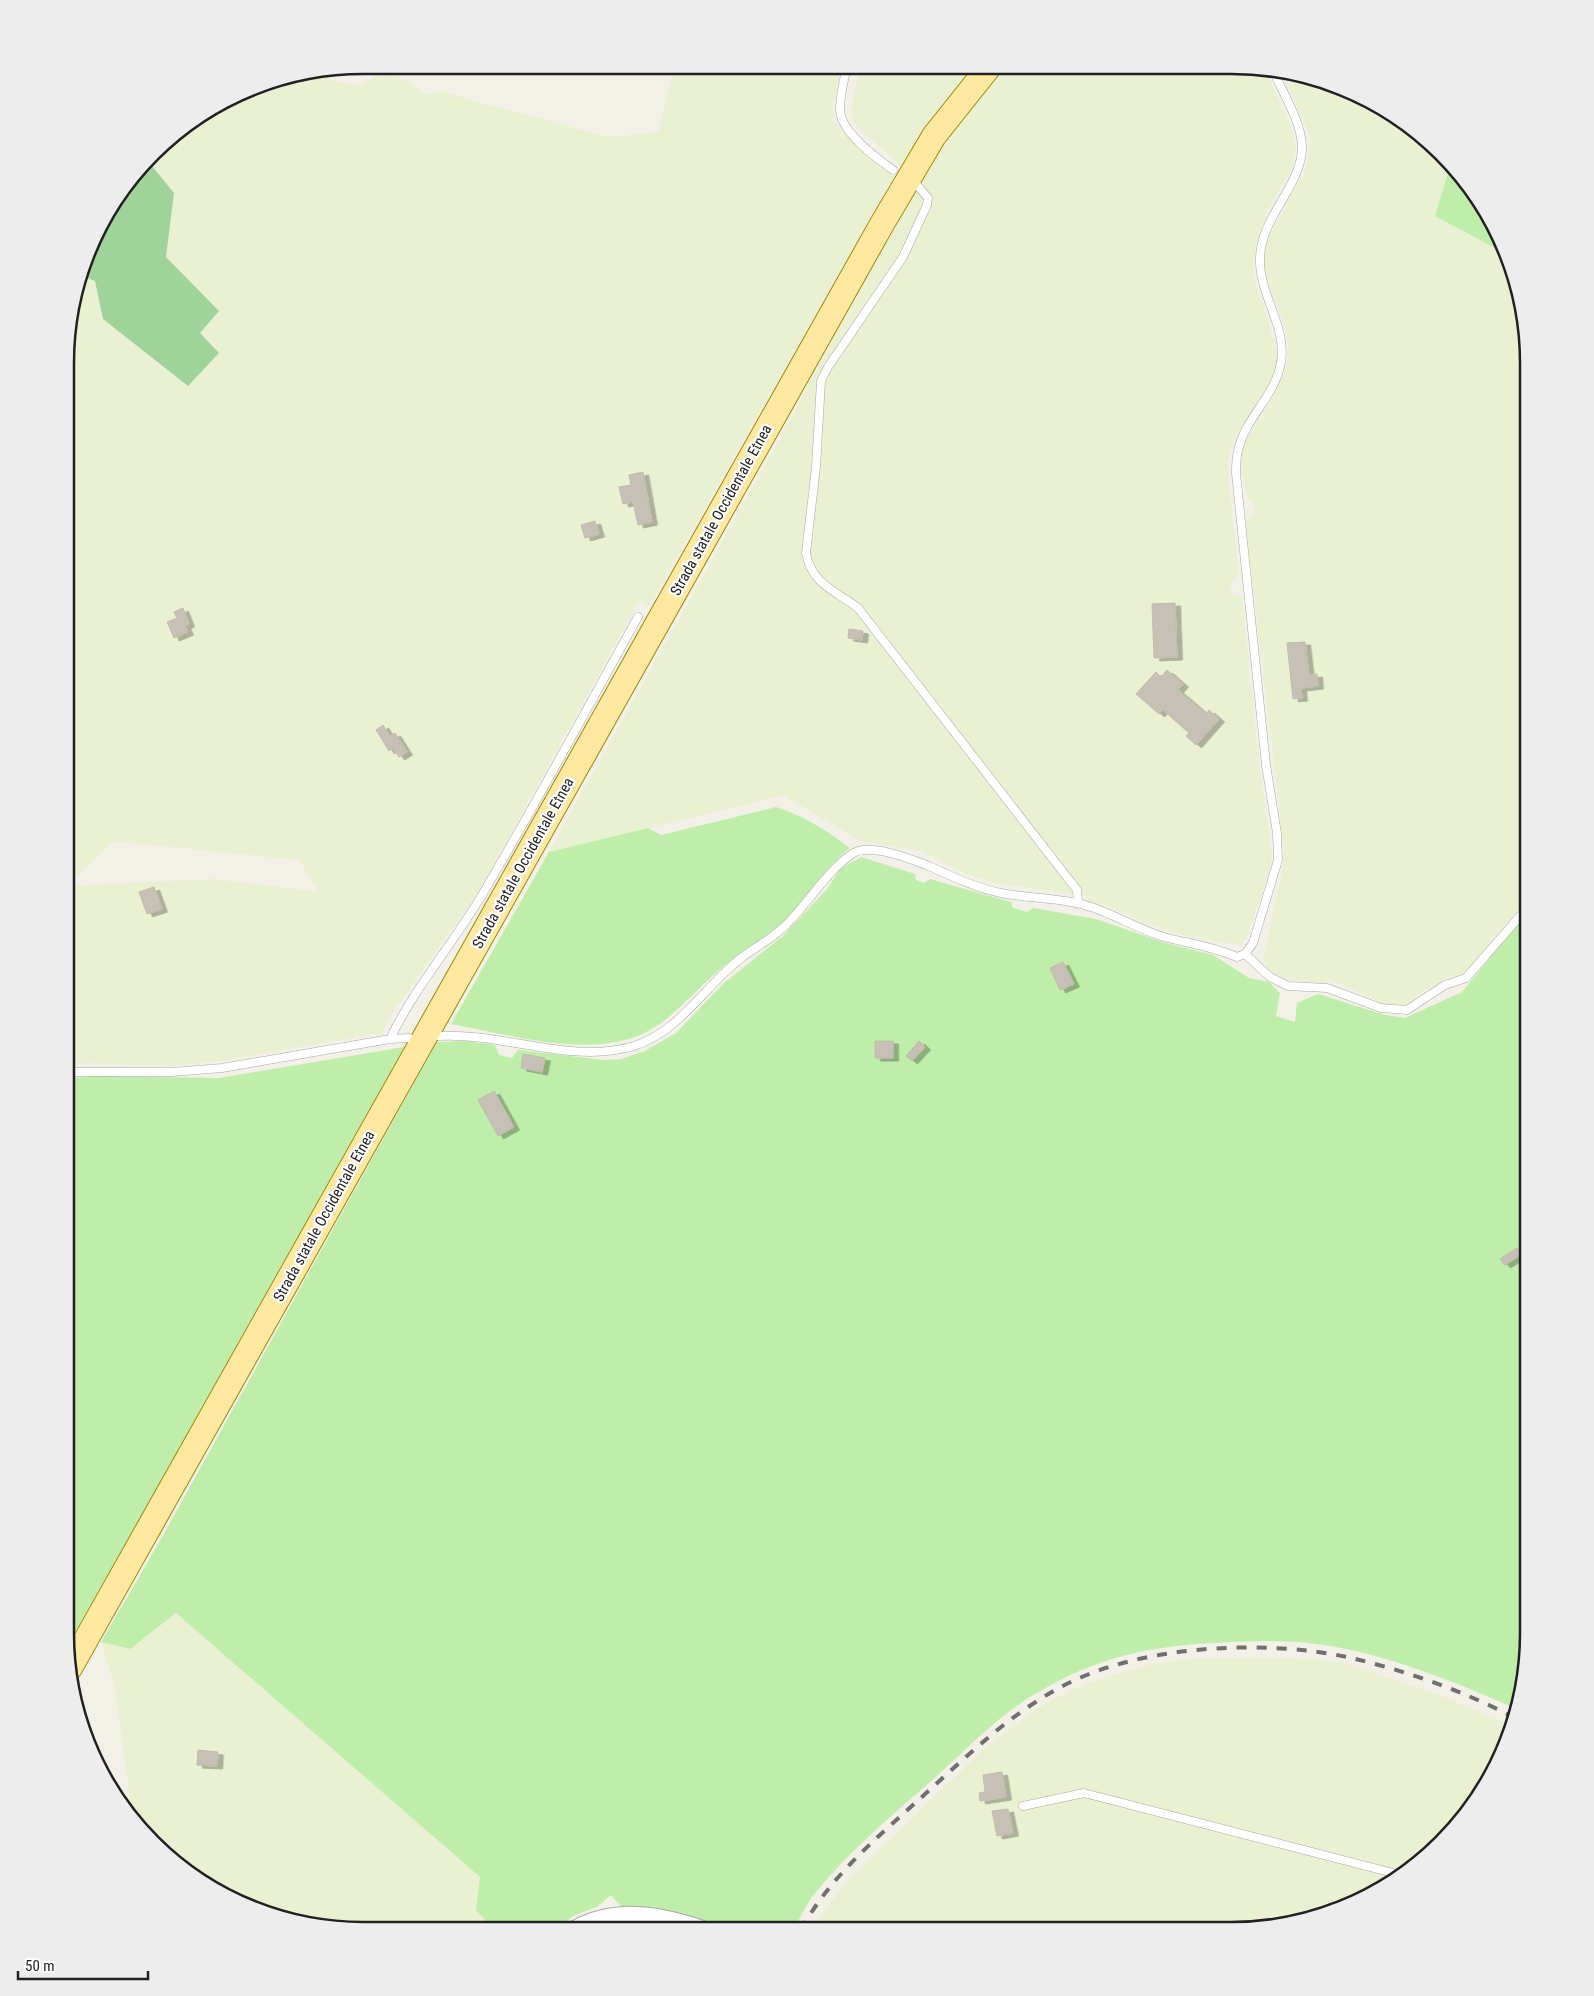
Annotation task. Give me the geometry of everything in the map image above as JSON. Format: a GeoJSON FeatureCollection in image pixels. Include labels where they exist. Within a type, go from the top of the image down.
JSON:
{"type":"FeatureCollection","features":[{"type":"Feature","properties":{"kind":"main road","name":"Strada statale Occidentale Etnea"},"geometry":{"type":"LineString","coordinates":[[75,1659],[887,215],[934,136],[983,74]]}},
{"type":"Feature","properties":{"kind":"street"},"geometry":{"type":"LineString","coordinates":[[596,1922],[606,1918],[626,1916],[678,1922]]}},
{"type":"Feature","properties":{"kind":"lane"},"geometry":{"type":"LineString","coordinates":[[846,74],[840,111],[845,125],[856,139],[893,170]]}},
{"type":"Feature","properties":{"kind":"lane"},"geometry":{"type":"LineString","coordinates":[[438,1036],[460,1034],[585,1052],[613,1050],[636,1045],[677,1021],[741,958],[773,937],[787,925],[837,868],[853,853],[865,850],[882,851],[913,859],[952,877],[999,893],[1078,903],[1163,937],[1214,947],[1237,957],[1245,954],[1253,943],[1278,860],[1277,833],[1266,765],[1236,473],[1236,457],[1239,445],[1272,389],[1281,362],[1280,333],[1261,280],[1259,258],[1263,238],[1270,220],[1298,168],[1302,156],[1299,130],[1276,77]]}},
{"type":"Feature","properties":{"kind":"lane"},"geometry":{"type":"LineString","coordinates":[[917,185],[928,198],[927,205],[903,257],[828,367],[821,381],[816,467],[806,553],[808,566],[821,583],[858,608],[1077,890],[1078,903]]}},
{"type":"Feature","properties":{"kind":"lane"},"geometry":{"type":"LineString","coordinates":[[390,1038],[406,1006],[437,965],[482,896],[638,617]]}},
{"type":"Feature","properties":{"kind":"lane"},"geometry":{"type":"LineString","coordinates":[[1245,954],[1270,977],[1288,986],[1327,988],[1382,1008],[1407,1010],[1446,985],[1466,978],[1520,916]]}},
{"type":"Feature","properties":{"kind":"lane"},"geometry":{"type":"LineString","coordinates":[[74,1071],[95,1070],[172,1072],[222,1068],[390,1038],[409,1038]]}},
{"type":"Feature","properties":{"kind":"lane"},"geometry":{"type":"LineString","coordinates":[[1023,1806],[1084,1793],[1392,1873]]}},
{"type":"Feature","properties":{"kind":"green space"},"geometry":{"type":"Polygon","coordinates":[[[382,74],[393,74],[427,94],[445,92],[605,136],[658,132],[673,74],[839,74],[832,120],[849,138],[894,177],[649,606],[639,601],[478,893],[395,1009],[382,1033],[219,1061],[171,1066],[92,1063],[74,1064],[74,886],[212,879],[319,892],[299,860],[113,841],[74,879],[74,344],[79,307],[87,278],[95,281],[103,319],[188,386],[219,353],[200,333],[219,311],[166,257],[174,193],[152,165],[187,134],[235,104],[270,89],[324,76],[335,81],[359,85],[382,74]]]}},
{"type":"Feature","properties":{"kind":"green space"},"geometry":{"type":"Polygon","coordinates":[[[858,74],[968,74],[941,108],[901,166],[855,125],[851,111],[858,74]]]}},
{"type":"Feature","properties":{"kind":"green space"},"geometry":{"type":"Polygon","coordinates":[[[997,74],[1250,74],[1268,76],[1293,132],[1296,148],[1293,165],[1266,213],[1253,262],[1255,282],[1274,341],[1277,357],[1274,373],[1268,387],[1240,429],[1229,452],[1228,474],[1239,574],[1231,581],[1231,594],[1242,596],[1259,763],[1272,854],[1270,869],[1247,937],[1241,945],[1191,937],[1142,922],[1108,906],[1090,902],[1086,896],[994,883],[969,875],[920,851],[861,841],[783,795],[549,852],[778,442],[922,174],[961,115],[997,74]]]}},
{"type":"Feature","properties":{"kind":"green space"},"geometry":{"type":"Polygon","coordinates":[[[1285,79],[1324,89],[1359,104],[1392,123],[1436,158],[1448,172],[1435,216],[1497,249],[1505,270],[1515,307],[1520,344],[1520,908],[1464,974],[1444,979],[1406,1004],[1389,1006],[1330,979],[1322,983],[1294,981],[1283,978],[1270,970],[1263,960],[1283,868],[1284,848],[1246,527],[1247,518],[1254,516],[1254,504],[1247,497],[1240,458],[1241,447],[1272,400],[1284,375],[1289,345],[1283,320],[1266,278],[1263,260],[1268,239],[1305,171],[1309,155],[1309,133],[1285,79]]]}},
{"type":"Feature","properties":{"kind":"green space"},"geometry":{"type":"Polygon","coordinates":[[[152,165],[174,193],[166,257],[219,311],[200,333],[219,353],[188,386],[103,319],[95,281],[87,278],[104,235],[123,202],[152,165]]]}},
{"type":"Feature","properties":{"kind":"green space"},"geometry":{"type":"Polygon","coordinates":[[[1448,172],[1471,202],[1497,249],[1435,216],[1448,172]]]}},
{"type":"Feature","properties":{"kind":"green space"},"geometry":{"type":"Polygon","coordinates":[[[776,807],[814,824],[850,848],[832,865],[784,921],[725,965],[674,1013],[658,1025],[636,1037],[611,1043],[584,1045],[529,1039],[451,1024],[549,852],[648,828],[661,835],[776,807]]]}},
{"type":"Feature","properties":{"kind":"green space"},"geometry":{"type":"Polygon","coordinates":[[[861,857],[915,874],[916,880],[924,883],[930,879],[1011,902],[1013,908],[1027,912],[1033,908],[1096,919],[1162,942],[1213,955],[1249,978],[1269,982],[1280,993],[1276,1016],[1295,1022],[1297,1003],[1318,994],[1385,1015],[1405,1018],[1462,992],[1490,958],[1498,943],[1520,922],[1520,1652],[1510,1706],[1418,1669],[1367,1654],[1316,1644],[1274,1641],[1203,1644],[1176,1646],[1127,1655],[1079,1671],[1030,1697],[1004,1716],[853,1851],[812,1897],[798,1922],[702,1922],[675,1914],[622,1907],[611,1895],[597,1907],[575,1915],[565,1922],[487,1922],[476,1910],[480,1877],[176,1613],[130,1649],[101,1642],[161,1539],[437,1042],[466,1041],[495,1045],[499,1055],[512,1058],[518,1050],[604,1060],[621,1059],[645,1051],[676,1033],[724,983],[784,935],[828,888],[840,869],[861,857]]]}},
{"type":"Feature","properties":{"kind":"green space"},"geometry":{"type":"Polygon","coordinates":[[[404,1047],[74,1635],[74,1078],[92,1076],[219,1078],[404,1047]]]}},
{"type":"Feature","properties":{"kind":"green space"},"geometry":{"type":"Polygon","coordinates":[[[176,1613],[480,1877],[476,1910],[487,1922],[344,1922],[307,1917],[252,1900],[218,1883],[187,1862],[158,1838],[131,1805],[115,1688],[101,1642],[130,1649],[176,1613]]]}},
{"type":"Feature","properties":{"kind":"green space"},"geometry":{"type":"Polygon","coordinates":[[[1269,1658],[1345,1663],[1444,1697],[1506,1723],[1498,1744],[1481,1778],[1460,1809],[1436,1838],[1407,1862],[1376,1883],[1324,1907],[1287,1917],[1250,1922],[817,1922],[845,1883],[987,1746],[1038,1708],[1067,1692],[1094,1681],[1152,1664],[1189,1659],[1269,1658]]]}},
{"type":"Feature","properties":{"kind":"building"},"geometry":{"type":"Polygon","coordinates":[[[643,472],[652,522],[638,525],[633,502],[623,504],[619,487],[631,485],[629,475],[643,472]]]}},
{"type":"Feature","properties":{"kind":"building"},"geometry":{"type":"Polygon","coordinates":[[[595,521],[599,534],[585,538],[581,525],[595,521]]]}},
{"type":"Feature","properties":{"kind":"building"},"geometry":{"type":"Polygon","coordinates":[[[1175,603],[1177,657],[1154,658],[1152,604],[1175,603]]]}},
{"type":"Feature","properties":{"kind":"building"},"geometry":{"type":"Polygon","coordinates":[[[183,608],[189,624],[185,626],[188,632],[174,638],[167,622],[177,618],[174,612],[183,608]]]}},
{"type":"Feature","properties":{"kind":"building"},"geometry":{"type":"Polygon","coordinates":[[[849,629],[863,631],[862,640],[848,638],[849,629]]]}},
{"type":"Feature","properties":{"kind":"building"},"geometry":{"type":"Polygon","coordinates":[[[1305,642],[1309,675],[1317,674],[1318,686],[1301,688],[1302,698],[1293,699],[1287,643],[1305,642]]]}},
{"type":"Feature","properties":{"kind":"building"},"geometry":{"type":"Polygon","coordinates":[[[1167,670],[1183,684],[1178,690],[1206,714],[1209,710],[1219,719],[1196,745],[1186,736],[1189,733],[1163,710],[1159,714],[1136,694],[1156,672],[1161,677],[1167,670]]]}},
{"type":"Feature","properties":{"kind":"building"},"geometry":{"type":"Polygon","coordinates":[[[383,725],[390,736],[395,733],[407,752],[399,757],[393,748],[389,751],[376,730],[383,725]]]}},
{"type":"Feature","properties":{"kind":"building"},"geometry":{"type":"Polygon","coordinates":[[[154,887],[162,909],[147,914],[139,892],[154,887]]]}},
{"type":"Feature","properties":{"kind":"building"},"geometry":{"type":"Polygon","coordinates":[[[1063,962],[1074,984],[1060,990],[1050,968],[1063,962]]]}},
{"type":"Feature","properties":{"kind":"building"},"geometry":{"type":"Polygon","coordinates":[[[875,1041],[893,1041],[893,1058],[875,1058],[875,1041]]]}},
{"type":"Feature","properties":{"kind":"building"},"geometry":{"type":"Polygon","coordinates":[[[919,1041],[925,1047],[912,1061],[906,1056],[919,1041]]]}},
{"type":"Feature","properties":{"kind":"building"},"geometry":{"type":"Polygon","coordinates":[[[523,1054],[545,1058],[542,1072],[521,1068],[523,1054]]]}},
{"type":"Feature","properties":{"kind":"building"},"geometry":{"type":"Polygon","coordinates":[[[494,1091],[514,1127],[498,1136],[478,1100],[494,1091]]]}},
{"type":"Feature","properties":{"kind":"building"},"geometry":{"type":"Polygon","coordinates":[[[1517,1248],[1520,1253],[1520,1256],[1505,1265],[1500,1259],[1517,1248]]]}},
{"type":"Feature","properties":{"kind":"building"},"geometry":{"type":"Polygon","coordinates":[[[198,1750],[218,1752],[217,1766],[197,1765],[198,1750]]]}},
{"type":"Feature","properties":{"kind":"building"},"geometry":{"type":"Polygon","coordinates":[[[1002,1772],[1006,1797],[980,1801],[979,1793],[985,1792],[983,1775],[1002,1772]]]}},
{"type":"Feature","properties":{"kind":"building"},"geometry":{"type":"Polygon","coordinates":[[[1008,1809],[1013,1833],[997,1836],[992,1811],[1008,1809]]]}},
{"type":"Feature","properties":{"kind":"railway"},"geometry":{"type":"LineString","coordinates":[[806,1922],[826,1892],[856,1858],[990,1736],[1024,1710],[1061,1687],[1092,1673],[1126,1662],[1163,1654],[1201,1650],[1278,1648],[1314,1651],[1347,1657],[1412,1675],[1454,1690],[1508,1715]]}}]}
